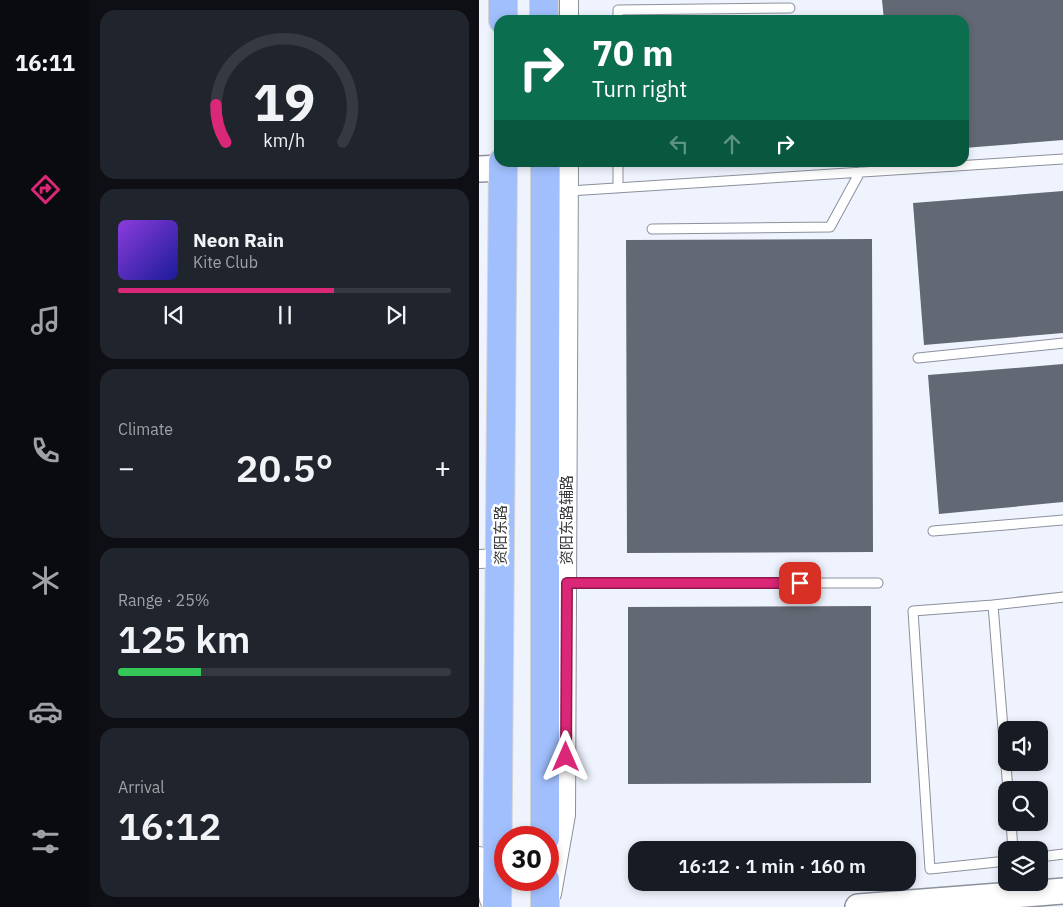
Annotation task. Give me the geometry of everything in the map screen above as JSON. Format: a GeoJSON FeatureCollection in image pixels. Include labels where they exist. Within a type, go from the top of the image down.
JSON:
{"type":"FeatureCollection","features":[{"type":"Feature","properties":{"kind":"main road"},"geometry":{"type":"LineString","coordinates":[[503,0],[503,15]]}},
{"type":"Feature","properties":{"kind":"main road"},"geometry":{"type":"LineString","coordinates":[[545,0],[545,15]]}},
{"type":"Feature","properties":{"kind":"main road"},"geometry":{"type":"LineString","coordinates":[[479,152],[494,162]]}},
{"type":"Feature","properties":{"kind":"main road","name":"资阳东路"},"geometry":{"type":"LineString","coordinates":[[496,167],[490,558],[497,907]]}},
{"type":"Feature","properties":{"kind":"main road"},"geometry":{"type":"LineString","coordinates":[[546,826],[556,582],[557,191],[547,167]]}},
{"type":"Feature","properties":{"kind":"main road"},"geometry":{"type":"LineString","coordinates":[[545,891],[545,907]]}},
{"type":"Feature","properties":{"kind":"main road"},"geometry":{"type":"LineString","coordinates":[[858,907],[1017,891],[1063,891]]}},
{"type":"Feature","properties":{"kind":"street"},"geometry":{"type":"LineString","coordinates":[[569,0],[569,15]]}},
{"type":"Feature","properties":{"kind":"street"},"geometry":{"type":"LineString","coordinates":[[557,191],[567,167]]}},
{"type":"Feature","properties":{"kind":"street","name":"资阳东路辅路"},"geometry":{"type":"LineString","coordinates":[[549,907],[566,815],[556,582]]}},
{"type":"Feature","properties":{"kind":"street"},"geometry":{"type":"LineString","coordinates":[[479,856],[490,907]]}},
{"type":"Feature","properties":{"kind":"lane"},"geometry":{"type":"LineString","coordinates":[[618,15],[618,10],[789,8]]}},
{"type":"Feature","properties":{"kind":"lane"},"geometry":{"type":"LineString","coordinates":[[969,165],[1063,159]]}},
{"type":"Feature","properties":{"kind":"lane"},"geometry":{"type":"LineString","coordinates":[[619,167],[619,188]]}},
{"type":"Feature","properties":{"kind":"lane"},"geometry":{"type":"LineString","coordinates":[[557,191],[938,167]]}},
{"type":"Feature","properties":{"kind":"lane"},"geometry":{"type":"LineString","coordinates":[[652,229],[830,227],[860,172]]}},
{"type":"Feature","properties":{"kind":"lane"},"geometry":{"type":"LineString","coordinates":[[918,358],[1063,343]]}},
{"type":"Feature","properties":{"kind":"lane"},"geometry":{"type":"LineString","coordinates":[[933,531],[1063,520]]}},
{"type":"Feature","properties":{"kind":"lane"},"geometry":{"type":"LineString","coordinates":[[556,582],[877,583]]}},
{"type":"Feature","properties":{"kind":"lane"},"geometry":{"type":"LineString","coordinates":[[998,862],[930,869],[913,611],[1063,598]]}},
{"type":"Feature","properties":{"kind":"lane"},"geometry":{"type":"LineString","coordinates":[[993,605],[1007,781]]}},
{"type":"Feature","properties":{"kind":"lane"},"geometry":{"type":"LineString","coordinates":[[1048,856],[1063,854]]}},
{"type":"Feature","properties":{"kind":"building"},"geometry":{"type":"Polygon","coordinates":[[[882,0],[1064,0],[1064,140],[969,148],[969,15],[884,15],[882,0]]]}},
{"type":"Feature","properties":{"kind":"building"},"geometry":{"type":"Polygon","coordinates":[[[1064,191],[1064,333],[924,345],[913,203],[1064,191]]]}},
{"type":"Feature","properties":{"kind":"building"},"geometry":{"type":"Polygon","coordinates":[[[872,239],[873,552],[627,553],[626,240],[872,239]]]}},
{"type":"Feature","properties":{"kind":"building"},"geometry":{"type":"Polygon","coordinates":[[[1064,364],[1064,502],[939,514],[928,375],[1064,364]]]}},
{"type":"Feature","properties":{"kind":"building"},"geometry":{"type":"Polygon","coordinates":[[[871,606],[871,783],[628,784],[628,607],[871,606]]]}},
{"type":"Feature","properties":{"kind":"route"},"geometry":{"type":"LineString","coordinates":[[566,757],[567,583],[800,583]]}}]}
